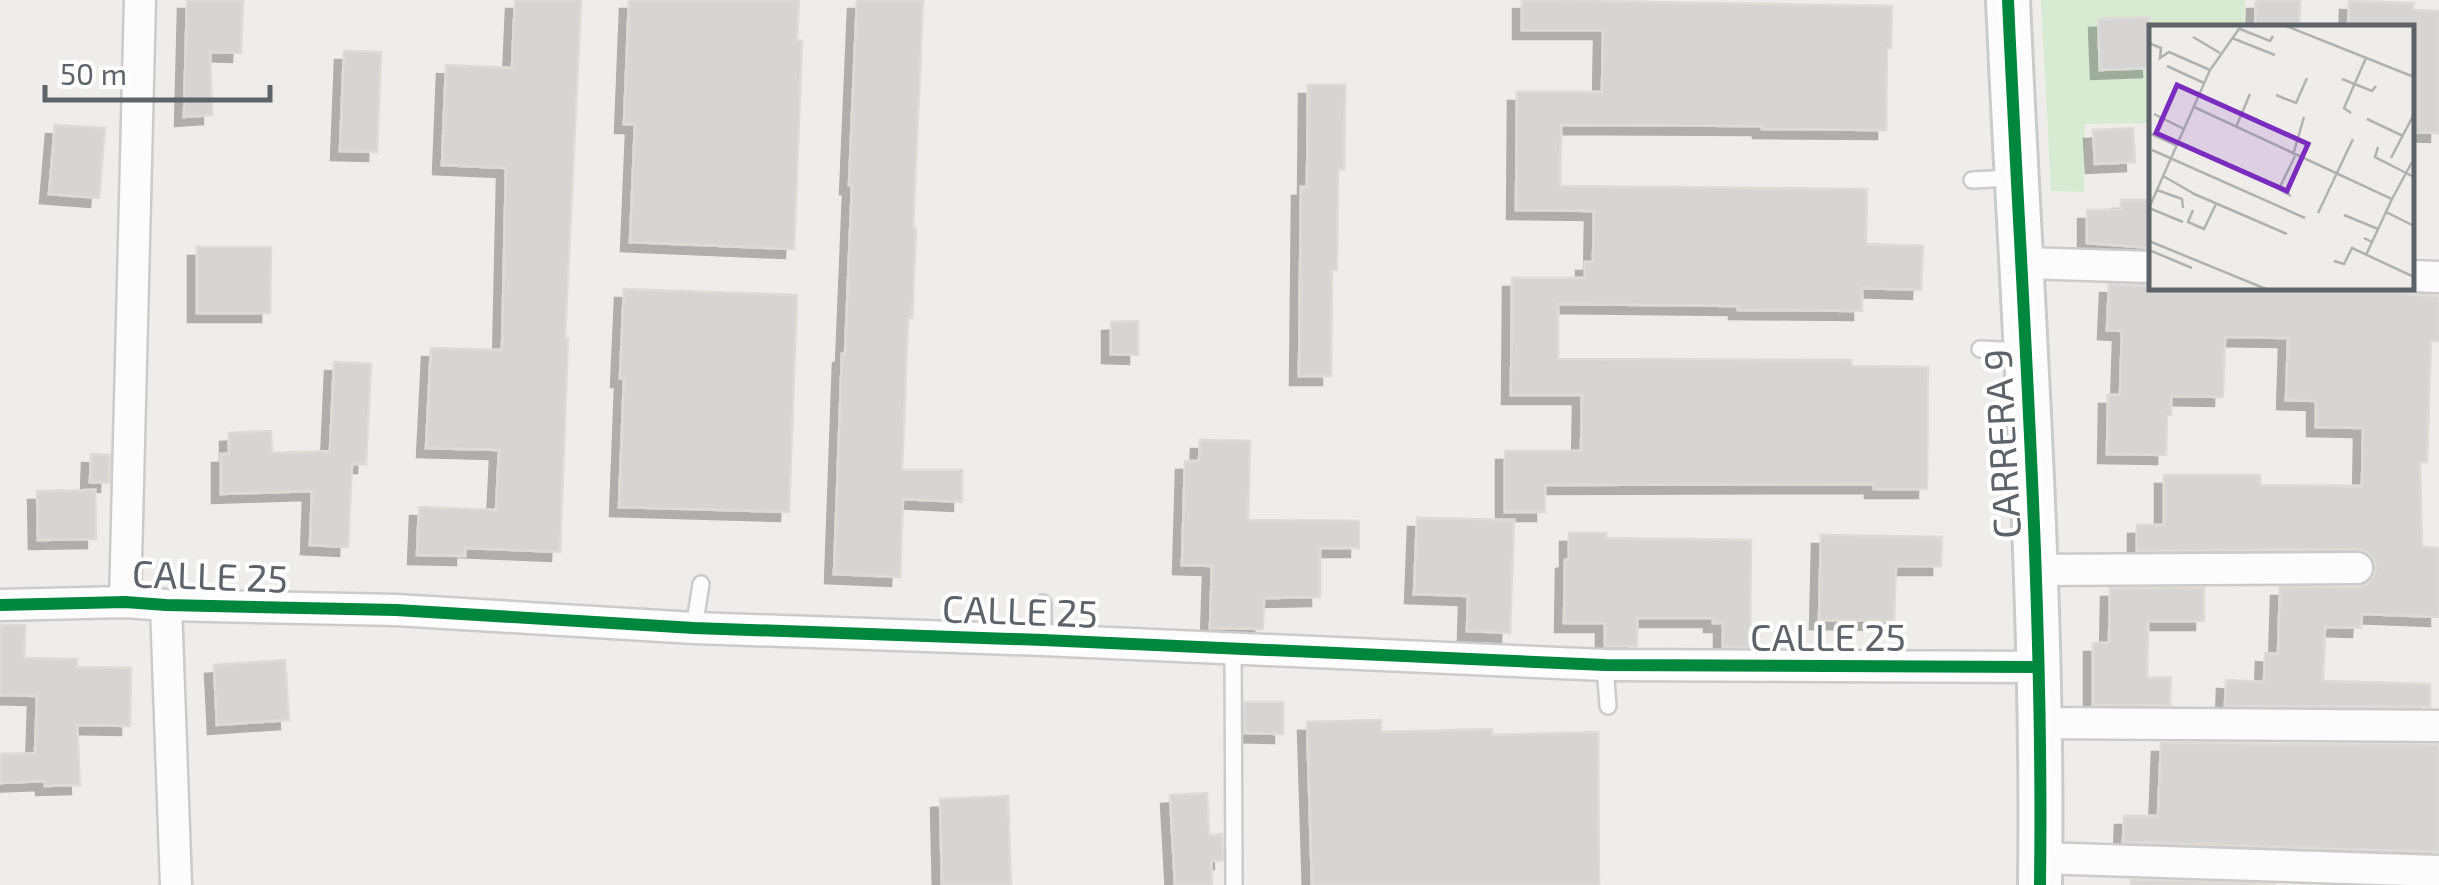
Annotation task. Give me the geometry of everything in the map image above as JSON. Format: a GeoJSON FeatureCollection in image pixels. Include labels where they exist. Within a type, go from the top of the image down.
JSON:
{"type":"FeatureCollection","features":[{"type":"Feature","properties":{"kind":"main road","name":"CARRERA 9"},"geometry":{"type":"LineString","coordinates":[[2008,0],[2037,570],[2040,872]]}},
{"type":"Feature","properties":{"kind":"street"},"geometry":{"type":"LineString","coordinates":[[124,602],[140,0]]}},
{"type":"Feature","properties":{"kind":"street"},"geometry":{"type":"LineString","coordinates":[[2023,262],[2149,266]]}},
{"type":"Feature","properties":{"kind":"street"},"geometry":{"type":"LineString","coordinates":[[2414,276],[2439,277]]}},
{"type":"Feature","properties":{"kind":"street"},"geometry":{"type":"LineString","coordinates":[[2037,570],[2356,568]]}},
{"type":"Feature","properties":{"kind":"street","name":"CALLE 25"},"geometry":{"type":"LineString","coordinates":[[0,605],[124,602],[396,610],[694,628],[1606,665],[2038,667]]}},
{"type":"Feature","properties":{"kind":"street"},"geometry":{"type":"LineString","coordinates":[[166,605],[176,885]]}},
{"type":"Feature","properties":{"kind":"street"},"geometry":{"type":"LineString","coordinates":[[2040,723],[2439,726]]}},
{"type":"Feature","properties":{"kind":"street"},"geometry":{"type":"LineString","coordinates":[[2040,872],[2439,871]]}},
{"type":"Feature","properties":{"kind":"lane"},"geometry":{"type":"LineString","coordinates":[[1972,180],[2016,178]]}},
{"type":"Feature","properties":{"kind":"lane"},"geometry":{"type":"LineString","coordinates":[[1980,348],[2028,351]]}},
{"type":"Feature","properties":{"kind":"lane"},"geometry":{"type":"LineString","coordinates":[[694,628],[701,584]]}},
{"type":"Feature","properties":{"kind":"lane"},"geometry":{"type":"LineString","coordinates":[[1043,640],[1044,603]]}},
{"type":"Feature","properties":{"kind":"lane"},"geometry":{"type":"LineString","coordinates":[[1233,648],[1234,885]]}},
{"type":"Feature","properties":{"kind":"lane"},"geometry":{"type":"LineString","coordinates":[[1606,665],[1608,706]]}},
{"type":"Feature","properties":{"kind":"green space"},"geometry":{"type":"Polygon","coordinates":[[[2041,0],[2245,0],[2244,25],[2149,25],[2149,123],[2085,124],[2084,192],[2051,191],[2041,0]]]}},
{"type":"Feature","properties":{"kind":"building"},"geometry":{"type":"Polygon","coordinates":[[[187,0],[243,0],[241,53],[210,52],[212,115],[184,117],[187,0]]]}},
{"type":"Feature","properties":{"kind":"building"},"geometry":{"type":"Polygon","coordinates":[[[515,0],[581,0],[565,338],[560,552],[465,548],[465,556],[417,555],[419,507],[496,510],[499,450],[426,448],[431,348],[502,350],[506,168],[442,165],[446,65],[512,68],[515,0]]]}},
{"type":"Feature","properties":{"kind":"building"},"geometry":{"type":"Polygon","coordinates":[[[629,0],[799,0],[797,40],[802,41],[794,249],[630,242],[635,124],[624,124],[629,0]]]}},
{"type":"Feature","properties":{"kind":"building"},"geometry":{"type":"Polygon","coordinates":[[[857,0],[923,0],[916,229],[902,470],[962,470],[962,502],[903,499],[900,577],[834,574],[857,0]]]}},
{"type":"Feature","properties":{"kind":"building"},"geometry":{"type":"Polygon","coordinates":[[[1522,0],[1892,6],[1886,130],[1561,125],[1560,186],[1867,189],[1866,244],[1923,246],[1921,290],[1862,288],[1862,311],[1558,304],[1558,359],[1851,360],[1851,366],[1928,367],[1927,489],[1874,489],[1874,484],[1545,485],[1545,512],[1505,512],[1505,451],[1581,451],[1582,395],[1511,395],[1512,278],[1585,278],[1585,262],[1593,262],[1594,211],[1516,210],[1517,92],[1602,92],[1603,30],[1522,30],[1522,0]]]}},
{"type":"Feature","properties":{"kind":"building"},"geometry":{"type":"Polygon","coordinates":[[[2256,0],[2300,0],[2299,25],[2255,25],[2256,0]]]}},
{"type":"Feature","properties":{"kind":"building"},"geometry":{"type":"Polygon","coordinates":[[[2349,1],[2414,3],[2413,10],[2439,11],[2439,133],[2414,132],[2414,25],[2348,25],[2349,1]]]}},
{"type":"Feature","properties":{"kind":"building"},"geometry":{"type":"Polygon","coordinates":[[[2149,17],[2149,68],[2100,70],[2098,19],[2149,17]]]}},
{"type":"Feature","properties":{"kind":"building"},"geometry":{"type":"Polygon","coordinates":[[[344,51],[381,52],[377,152],[340,151],[344,51]]]}},
{"type":"Feature","properties":{"kind":"building"},"geometry":{"type":"Polygon","coordinates":[[[1308,85],[1345,85],[1344,169],[1338,169],[1337,270],[1332,270],[1331,376],[1299,376],[1301,187],[1307,187],[1308,85]]]}},
{"type":"Feature","properties":{"kind":"building"},"geometry":{"type":"Polygon","coordinates":[[[55,125],[105,128],[99,198],[49,194],[55,125]]]}},
{"type":"Feature","properties":{"kind":"building"},"geometry":{"type":"Polygon","coordinates":[[[2133,128],[2135,162],[2095,164],[2093,130],[2133,128]]]}},
{"type":"Feature","properties":{"kind":"building"},"geometry":{"type":"Polygon","coordinates":[[[2121,200],[2149,200],[2149,248],[2087,243],[2087,210],[2121,210],[2121,200]]]}},
{"type":"Feature","properties":{"kind":"building"},"geometry":{"type":"Polygon","coordinates":[[[197,247],[271,247],[270,313],[197,313],[197,247]]]}},
{"type":"Feature","properties":{"kind":"building"},"geometry":{"type":"Polygon","coordinates":[[[2109,284],[2149,286],[2149,290],[2401,290],[2410,295],[2439,296],[2439,341],[2431,341],[2427,462],[2420,462],[2422,547],[2439,548],[2439,617],[2362,614],[2361,628],[2325,627],[2323,681],[2430,684],[2430,707],[2225,706],[2226,680],[2264,682],[2265,653],[2278,654],[2280,587],[2366,585],[2374,576],[2374,559],[2357,549],[2137,551],[2137,525],[2164,525],[2164,475],[2260,475],[2260,485],[2362,486],[2363,428],[2316,427],[2316,401],[2286,400],[2288,338],[2225,337],[2223,397],[2171,396],[2166,455],[2107,454],[2108,395],[2120,395],[2122,331],[2107,330],[2109,284]]]}},
{"type":"Feature","properties":{"kind":"building"},"geometry":{"type":"Polygon","coordinates":[[[624,289],[797,295],[789,512],[619,507],[624,289]]]}},
{"type":"Feature","properties":{"kind":"building"},"geometry":{"type":"Polygon","coordinates":[[[1138,321],[1138,355],[1111,354],[1111,322],[1138,321]]]}},
{"type":"Feature","properties":{"kind":"building"},"geometry":{"type":"Polygon","coordinates":[[[334,362],[371,364],[366,464],[352,464],[348,547],[310,545],[312,491],[221,494],[221,454],[229,454],[229,433],[271,431],[272,453],[330,451],[334,362]]]}},
{"type":"Feature","properties":{"kind":"building"},"geometry":{"type":"Polygon","coordinates":[[[1200,440],[1250,441],[1248,520],[1359,521],[1359,548],[1320,548],[1320,597],[1264,598],[1263,629],[1210,628],[1212,566],[1182,565],[1185,461],[1199,461],[1200,440]]]}},
{"type":"Feature","properties":{"kind":"building"},"geometry":{"type":"Polygon","coordinates":[[[91,454],[110,455],[109,483],[90,482],[91,454]]]}},
{"type":"Feature","properties":{"kind":"building"},"geometry":{"type":"Polygon","coordinates":[[[95,490],[96,539],[38,540],[37,491],[95,490]]]}},
{"type":"Feature","properties":{"kind":"building"},"geometry":{"type":"Polygon","coordinates":[[[1417,518],[1514,520],[1510,633],[1467,631],[1468,596],[1414,594],[1417,518]]]}},
{"type":"Feature","properties":{"kind":"building"},"geometry":{"type":"Polygon","coordinates":[[[1569,533],[1606,533],[1606,538],[1751,540],[1750,647],[1723,647],[1723,623],[1713,623],[1713,618],[1637,618],[1637,646],[1605,646],[1605,623],[1564,623],[1569,533]]]}},
{"type":"Feature","properties":{"kind":"building"},"geometry":{"type":"Polygon","coordinates":[[[1821,535],[1942,537],[1941,566],[1896,566],[1894,621],[1819,620],[1821,535]]]}},
{"type":"Feature","properties":{"kind":"building"},"geometry":{"type":"Polygon","coordinates":[[[2110,588],[2204,588],[2204,621],[2148,621],[2147,678],[2171,677],[2170,705],[2093,705],[2093,643],[2109,643],[2110,588]]]}},
{"type":"Feature","properties":{"kind":"building"},"geometry":{"type":"Polygon","coordinates":[[[0,625],[25,625],[24,658],[77,659],[77,667],[131,668],[130,726],[77,725],[80,785],[45,786],[45,781],[0,783],[0,754],[35,753],[37,696],[0,695],[0,625]]]}},
{"type":"Feature","properties":{"kind":"building"},"geometry":{"type":"Polygon","coordinates":[[[285,660],[289,720],[217,725],[214,665],[285,660]]]}},
{"type":"Feature","properties":{"kind":"building"},"geometry":{"type":"Polygon","coordinates":[[[1244,702],[1283,702],[1283,734],[1245,733],[1244,702]]]}},
{"type":"Feature","properties":{"kind":"building"},"geometry":{"type":"Polygon","coordinates":[[[1381,720],[1381,732],[1598,732],[1599,885],[1312,885],[1307,722],[1381,720]]]}},
{"type":"Feature","properties":{"kind":"building"},"geometry":{"type":"Polygon","coordinates":[[[2161,743],[2439,745],[2439,852],[2123,842],[2124,816],[2158,816],[2161,743]]]}},
{"type":"Feature","properties":{"kind":"building"},"geometry":{"type":"Polygon","coordinates":[[[1207,793],[1209,835],[1222,834],[1223,860],[1211,861],[1212,885],[1175,885],[1170,795],[1207,793]]]}},
{"type":"Feature","properties":{"kind":"building"},"geometry":{"type":"Polygon","coordinates":[[[1008,796],[1011,885],[942,885],[940,799],[1008,796]]]}},
{"type":"Feature","properties":{"kind":"building"},"geometry":{"type":"Polygon","coordinates":[[[2131,880],[2276,884],[2131,885],[2131,880]]]}},
{"type":"Feature","properties":{"kind":"cycle path"},"geometry":{"type":"LineString","coordinates":[[2008,0],[2039,663],[2040,885]]}},
{"type":"Feature","properties":{"kind":"cycle path"},"geometry":{"type":"LineString","coordinates":[[0,605],[125,602],[396,610],[694,628],[1605,665],[2038,667]]}}]}
